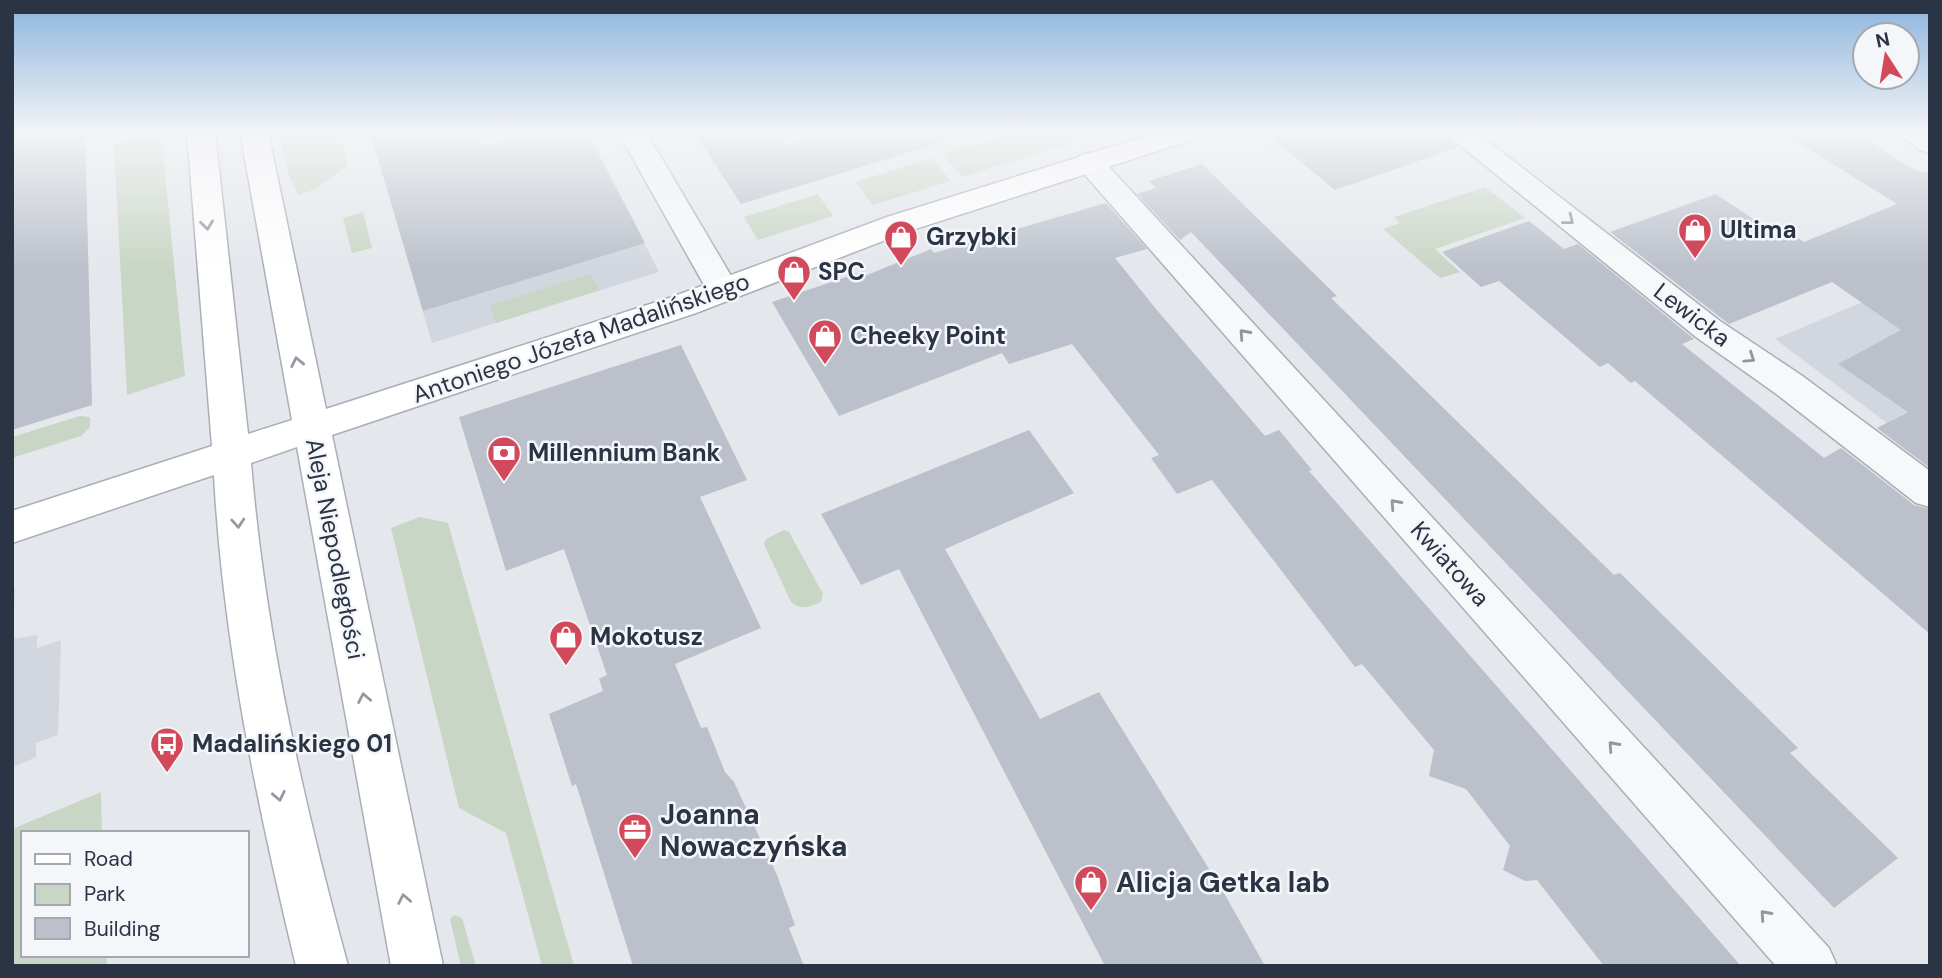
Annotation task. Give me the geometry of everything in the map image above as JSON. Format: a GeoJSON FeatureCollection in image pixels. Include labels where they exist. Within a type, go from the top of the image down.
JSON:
{"type":"FeatureCollection","features":[{"type":"Feature","properties":{"kind":"main road"},"geometry":{"type":"LineString","coordinates":[[204,178],[243,586],[269,750],[286,829],[323,966]]}},
{"type":"Feature","properties":{"kind":"main road","name":"Aleja Niepodległości"},"geometry":{"type":"LineString","coordinates":[[265,178],[310,429],[417,966]]}},
{"type":"Feature","properties":{"kind":"main road","name":"Antoniego Józefa Madalińskiego"},"geometry":{"type":"LineString","coordinates":[[12,527],[724,291],[898,225],[1042,178]]}},
{"type":"Feature","properties":{"kind":"street"},"geometry":{"type":"LineString","coordinates":[[658,178],[724,291]]}},
{"type":"Feature","properties":{"kind":"street","name":"Kwiatowa"},"geometry":{"type":"LineString","coordinates":[[1103,178],[1811,966]]}},
{"type":"Feature","properties":{"kind":"street","name":"Lewicka"},"geometry":{"type":"LineString","coordinates":[[1516,178],[1708,329],[1788,384],[1930,492]]}},
{"type":"Feature","properties":{"kind":"shaded area"},"geometry":{"type":"Polygon","coordinates":[[[426,178],[611,178],[659,272],[432,343],[387,188],[426,178]]]}},
{"type":"Feature","properties":{"kind":"shaded area"},"geometry":{"type":"Polygon","coordinates":[[[1903,285],[1930,399],[1887,423],[1775,339],[1903,285]]]}},
{"type":"Feature","properties":{"kind":"shaded area"},"geometry":{"type":"Polygon","coordinates":[[[15,588],[13,639],[37,635],[37,648],[61,640],[58,735],[36,743],[36,757],[12,768],[12,589],[15,588]]]}},
{"type":"Feature","properties":{"kind":"green space"},"geometry":{"type":"Polygon","coordinates":[[[116,178],[166,178],[185,376],[127,395],[116,178]]]}},
{"type":"Feature","properties":{"kind":"green space"},"geometry":{"type":"Polygon","coordinates":[[[290,178],[331,178],[316,189],[298,195],[290,178]]]}},
{"type":"Feature","properties":{"kind":"green space"},"geometry":{"type":"Polygon","coordinates":[[[869,178],[948,178],[951,181],[873,205],[855,182],[869,178]]]}},
{"type":"Feature","properties":{"kind":"green space"},"geometry":{"type":"Polygon","coordinates":[[[1485,187],[1525,218],[1435,249],[1460,272],[1440,278],[1383,229],[1400,223],[1394,217],[1485,187]]]}},
{"type":"Feature","properties":{"kind":"green space"},"geometry":{"type":"Polygon","coordinates":[[[818,194],[833,216],[758,240],[744,217],[818,194]]]}},
{"type":"Feature","properties":{"kind":"green space"},"geometry":{"type":"Polygon","coordinates":[[[363,212],[372,248],[352,253],[343,218],[363,212]]]}},
{"type":"Feature","properties":{"kind":"green space"},"geometry":{"type":"Polygon","coordinates":[[[591,274],[599,290],[496,323],[490,305],[591,274]]]}},
{"type":"Feature","properties":{"kind":"green space"},"geometry":{"type":"Polygon","coordinates":[[[80,416],[90,417],[90,427],[81,436],[12,458],[12,437],[80,416]]]}},
{"type":"Feature","properties":{"kind":"green space"},"geometry":{"type":"Polygon","coordinates":[[[420,517],[448,523],[574,966],[542,966],[506,833],[459,808],[391,528],[420,517]]]}},
{"type":"Feature","properties":{"kind":"green space"},"geometry":{"type":"Polygon","coordinates":[[[784,530],[789,532],[823,594],[821,602],[809,607],[791,602],[764,544],[766,539],[784,530]]]}},
{"type":"Feature","properties":{"kind":"green space"},"geometry":{"type":"Polygon","coordinates":[[[101,792],[102,831],[21,831],[21,957],[106,957],[107,966],[12,966],[12,829],[101,792]]]}},
{"type":"Feature","properties":{"kind":"green space"},"geometry":{"type":"Polygon","coordinates":[[[454,915],[462,918],[476,966],[461,966],[450,919],[454,915]]]}},
{"type":"Feature","properties":{"kind":"building"},"geometry":{"type":"Polygon","coordinates":[[[12,178],[86,178],[92,405],[12,430],[12,178]]]}},
{"type":"Feature","properties":{"kind":"building"},"geometry":{"type":"Polygon","coordinates":[[[384,178],[611,178],[645,243],[423,311],[384,178]]]}},
{"type":"Feature","properties":{"kind":"building"},"geometry":{"type":"Polygon","coordinates":[[[724,178],[827,178],[741,204],[724,178]]]}},
{"type":"Feature","properties":{"kind":"building"},"geometry":{"type":"Polygon","coordinates":[[[1159,178],[1216,178],[1337,296],[1331,298],[1614,575],[1620,573],[1798,748],[1790,753],[1898,858],[1834,908],[1191,232],[1180,240],[1137,194],[1156,188],[1149,181],[1159,178]]]}},
{"type":"Feature","properties":{"kind":"building"},"geometry":{"type":"Polygon","coordinates":[[[1320,178],[1371,178],[1335,190],[1320,178]]]}},
{"type":"Feature","properties":{"kind":"building"},"geometry":{"type":"Polygon","coordinates":[[[1855,178],[1930,178],[1930,468],[1877,428],[1908,412],[1838,364],[1901,330],[1832,282],[1729,324],[1610,232],[1716,194],[1777,235],[1788,231],[1804,242],[1897,204],[1855,178]]]}},
{"type":"Feature","properties":{"kind":"building"},"geometry":{"type":"Polygon","coordinates":[[[1106,203],[1147,249],[1115,258],[1156,309],[1265,436],[1279,430],[1312,470],[1309,471],[1741,966],[1604,966],[1537,880],[1525,881],[1503,870],[1510,846],[1466,789],[1429,776],[1434,750],[1362,664],[1355,667],[1212,480],[1177,494],[1151,458],[1159,455],[1072,344],[1009,364],[1002,353],[839,416],[772,302],[864,271],[867,275],[931,249],[934,253],[1106,203]]]}},
{"type":"Feature","properties":{"kind":"building"},"geometry":{"type":"Polygon","coordinates":[[[1529,221],[1564,249],[1578,244],[1694,339],[1682,344],[1824,458],[1841,448],[1914,505],[1930,509],[1930,634],[1635,381],[1631,383],[1608,363],[1600,367],[1499,281],[1481,287],[1442,252],[1529,221]]]}},
{"type":"Feature","properties":{"kind":"building"},"geometry":{"type":"Polygon","coordinates":[[[681,345],[747,480],[700,497],[761,628],[675,664],[701,728],[707,727],[725,772],[734,782],[777,875],[795,925],[789,928],[804,966],[633,966],[576,784],[572,786],[549,714],[603,691],[599,679],[607,675],[564,549],[506,571],[459,417],[681,345]]]}},
{"type":"Feature","properties":{"kind":"building"},"geometry":{"type":"Polygon","coordinates":[[[1029,430],[1074,493],[945,549],[1040,719],[1099,692],[1224,893],[1265,966],[1105,966],[899,569],[861,585],[821,514],[1029,430]]]}},
{"type":"Feature","properties":{"kind":"place","name":"Ultima"},"geometry":{"type":"Point","coordinates":[1695,260]}},
{"type":"Feature","properties":{"kind":"place","name":"Grzybki"},"geometry":{"type":"Point","coordinates":[901,267]}},
{"type":"Feature","properties":{"kind":"place","name":"SPC"},"geometry":{"type":"Point","coordinates":[794,302]}},
{"type":"Feature","properties":{"kind":"place","name":"Cheeky Point"},"geometry":{"type":"Point","coordinates":[825,366]}},
{"type":"Feature","properties":{"kind":"place","name":"Millennium Bank"},"geometry":{"type":"Point","coordinates":[504,483]}},
{"type":"Feature","properties":{"kind":"place","name":"Mokotusz"},"geometry":{"type":"Point","coordinates":[566,667]}},
{"type":"Feature","properties":{"kind":"place","name":"Madalińskiego 01"},"geometry":{"type":"Point","coordinates":[167,774]}},
{"type":"Feature","properties":{"kind":"place","name":"Joanna Nowaczyńska"},"geometry":{"type":"Point","coordinates":[635,860]}},
{"type":"Feature","properties":{"kind":"place","name":"Alicja Getka lab"},"geometry":{"type":"Point","coordinates":[1091,912]}}]}
